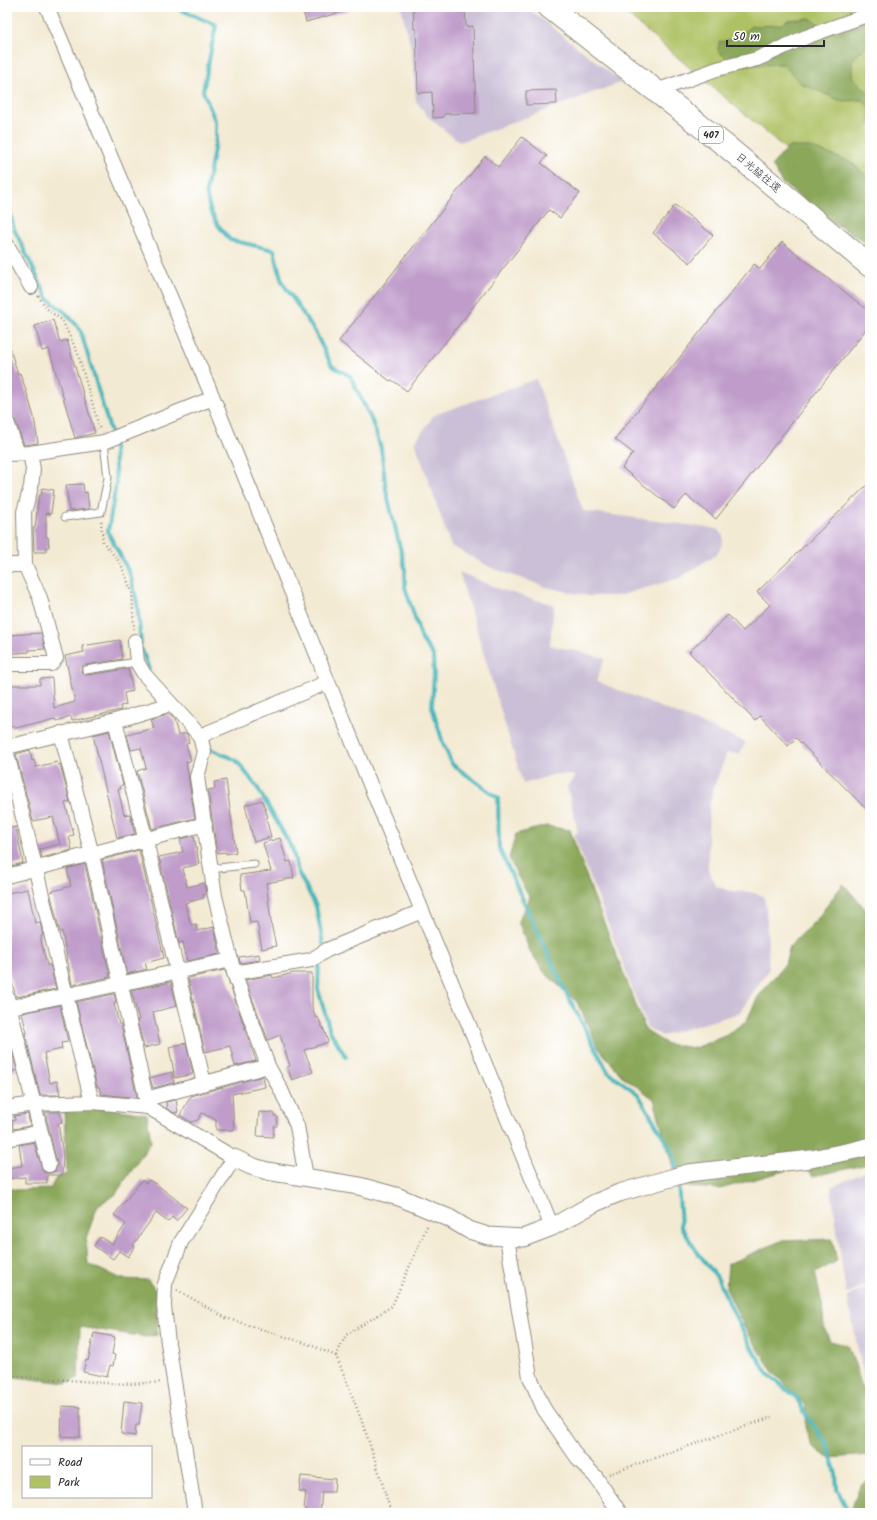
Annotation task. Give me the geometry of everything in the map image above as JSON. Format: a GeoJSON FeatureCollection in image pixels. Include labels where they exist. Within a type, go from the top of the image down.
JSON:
{"type":"FeatureCollection","features":[{"type":"Feature","properties":{"kind":"highway","name":"日光脇往還"},"geometry":{"type":"LineString","coordinates":[[549,7],[726,146],[870,266]]}},
{"type":"Feature","properties":{"kind":"street"},"geometry":{"type":"LineString","coordinates":[[47,7],[213,398],[552,1227]]}},
{"type":"Feature","properties":{"kind":"street"},"geometry":{"type":"LineString","coordinates":[[656,91],[717,69],[757,59],[806,36],[870,14]]}},
{"type":"Feature","properties":{"kind":"street"},"geometry":{"type":"LineString","coordinates":[[7,245],[31,286]]}},
{"type":"Feature","properties":{"kind":"street"},"geometry":{"type":"LineString","coordinates":[[19,454],[104,442],[213,398]]}},
{"type":"Feature","properties":{"kind":"street"},"geometry":{"type":"LineString","coordinates":[[7,422],[19,454],[33,469],[31,488],[24,512],[26,565],[40,598],[56,658],[51,664],[7,664]]}},
{"type":"Feature","properties":{"kind":"street"},"geometry":{"type":"LineString","coordinates":[[7,565],[26,565]]}},
{"type":"Feature","properties":{"kind":"street"},"geometry":{"type":"LineString","coordinates":[[135,641],[137,662],[144,674],[200,736],[204,752],[197,777],[215,896],[233,966],[268,1066],[281,1090],[297,1126],[306,1177]]}},
{"type":"Feature","properties":{"kind":"street"},"geometry":{"type":"LineString","coordinates":[[200,736],[328,682]]}},
{"type":"Feature","properties":{"kind":"street"},"geometry":{"type":"LineString","coordinates":[[7,747],[115,721],[170,704]]}},
{"type":"Feature","properties":{"kind":"street"},"geometry":{"type":"LineString","coordinates":[[115,721],[146,841],[204,1083]]}},
{"type":"Feature","properties":{"kind":"street"},"geometry":{"type":"LineString","coordinates":[[61,733],[92,855],[147,1103],[234,1158],[251,1166],[267,1171],[366,1188],[399,1197],[469,1230],[488,1236],[523,1238],[552,1227],[595,1202],[688,1173],[811,1159],[870,1146]]}},
{"type":"Feature","properties":{"kind":"street"},"geometry":{"type":"LineString","coordinates":[[7,754],[37,869],[65,995],[92,1102]]}},
{"type":"Feature","properties":{"kind":"street"},"geometry":{"type":"LineString","coordinates":[[7,876],[146,841],[205,824]]}},
{"type":"Feature","properties":{"kind":"street"},"geometry":{"type":"LineString","coordinates":[[49,1165],[34,1104],[14,1054],[8,1005],[177,972],[311,960],[327,950],[422,911]]}},
{"type":"Feature","properties":{"kind":"street"},"geometry":{"type":"LineString","coordinates":[[7,1108],[34,1104],[92,1102],[147,1103],[204,1083],[268,1066]]}},
{"type":"Feature","properties":{"kind":"street"},"geometry":{"type":"LineString","coordinates":[[7,1139],[40,1132]]}},
{"type":"Feature","properties":{"kind":"street"},"geometry":{"type":"LineString","coordinates":[[195,1513],[164,1306],[165,1284],[181,1242],[234,1158]]}},
{"type":"Feature","properties":{"kind":"street"},"geometry":{"type":"LineString","coordinates":[[508,1238],[530,1377],[544,1409],[579,1460],[597,1478],[620,1513]]}},
{"type":"Feature","properties":{"kind":"lane"},"geometry":{"type":"LineString","coordinates":[[65,517],[101,512],[108,478],[104,442]]}},
{"type":"Feature","properties":{"kind":"lane"},"geometry":{"type":"LineString","coordinates":[[86,670],[137,662]]}},
{"type":"Feature","properties":{"kind":"lane"},"geometry":{"type":"LineString","coordinates":[[210,869],[254,864]]}},
{"type":"Feature","properties":{"kind":"path"},"geometry":{"type":"LineString","coordinates":[[31,286],[49,310],[62,320],[78,354],[104,442]]}},
{"type":"Feature","properties":{"kind":"path"},"geometry":{"type":"LineString","coordinates":[[101,512],[103,542],[121,564],[132,593],[135,641]]}},
{"type":"Feature","properties":{"kind":"path"},"geometry":{"type":"LineString","coordinates":[[336,1356],[346,1335],[392,1306],[433,1212]]}},
{"type":"Feature","properties":{"kind":"path"},"geometry":{"type":"LineString","coordinates":[[165,1284],[226,1318],[308,1344],[336,1356],[348,1384],[378,1467],[391,1513]]}},
{"type":"Feature","properties":{"kind":"path"},"geometry":{"type":"LineString","coordinates":[[7,1375],[131,1384],[174,1380]]}},
{"type":"Feature","properties":{"kind":"path"},"geometry":{"type":"LineString","coordinates":[[597,1478],[772,1417]]}},
{"type":"Feature","properties":{"kind":"shaded area"},"geometry":{"type":"Polygon","coordinates":[[[401,7],[526,7],[622,82],[460,142],[429,118],[416,101],[412,53],[401,7]]]}},
{"type":"Feature","properties":{"kind":"shaded area"},"geometry":{"type":"Polygon","coordinates":[[[536,379],[583,511],[717,529],[723,535],[723,542],[718,553],[680,578],[617,596],[588,596],[546,587],[492,568],[451,546],[415,442],[434,415],[536,379]]]}},
{"type":"Feature","properties":{"kind":"shaded area"},"geometry":{"type":"Polygon","coordinates":[[[459,572],[502,590],[554,605],[550,645],[605,658],[596,681],[746,742],[739,754],[727,753],[714,786],[709,808],[708,835],[708,869],[716,886],[730,891],[750,892],[763,896],[766,906],[769,969],[739,1013],[662,1036],[647,1027],[574,835],[578,832],[567,786],[576,776],[556,774],[523,784],[459,572]]]}},
{"type":"Feature","properties":{"kind":"shaded area"},"geometry":{"type":"Polygon","coordinates":[[[870,1170],[870,1283],[846,1294],[831,1187],[870,1170]]]}},
{"type":"Feature","properties":{"kind":"shaded area"},"geometry":{"type":"Polygon","coordinates":[[[870,1286],[870,1388],[866,1388],[847,1297],[870,1286]]]}},
{"type":"Feature","properties":{"kind":"green space"},"geometry":{"type":"Polygon","coordinates":[[[618,7],[870,7],[870,221],[847,201],[618,7]]]}},
{"type":"Feature","properties":{"kind":"green space"},"geometry":{"type":"Polygon","coordinates":[[[870,17],[870,42],[852,60],[852,77],[870,94],[870,107],[862,100],[841,101],[800,83],[783,64],[731,64],[718,50],[719,42],[736,37],[751,26],[781,25],[788,20],[809,18],[829,30],[839,33],[852,28],[870,17]]]}},
{"type":"Feature","properties":{"kind":"green space"},"geometry":{"type":"Polygon","coordinates":[[[789,147],[809,147],[851,162],[870,179],[870,247],[862,240],[836,224],[782,183],[772,165],[789,147]]]}},
{"type":"Feature","properties":{"kind":"green space"},"geometry":{"type":"Polygon","coordinates":[[[546,826],[570,830],[592,892],[646,1031],[667,1044],[695,1048],[727,1035],[747,1020],[758,997],[785,964],[790,946],[817,919],[843,884],[870,914],[870,1161],[864,1165],[813,1176],[805,1165],[720,1189],[678,1186],[654,1099],[621,1075],[598,1047],[577,1002],[545,973],[530,951],[518,921],[530,898],[509,858],[516,834],[546,826]]]}},
{"type":"Feature","properties":{"kind":"green space"},"geometry":{"type":"Polygon","coordinates":[[[98,1107],[147,1114],[151,1142],[115,1195],[98,1205],[86,1238],[88,1264],[121,1279],[148,1280],[158,1294],[157,1335],[146,1337],[80,1327],[78,1378],[66,1383],[7,1376],[7,1187],[16,1190],[50,1189],[56,1178],[67,1174],[64,1111],[98,1107]]]}},
{"type":"Feature","properties":{"kind":"green space"},"geometry":{"type":"Polygon","coordinates":[[[832,1239],[837,1261],[815,1273],[822,1304],[824,1328],[830,1341],[847,1345],[862,1387],[870,1393],[870,1455],[828,1458],[811,1445],[805,1427],[806,1406],[773,1372],[745,1328],[726,1288],[728,1264],[781,1241],[832,1239]]]}},
{"type":"Feature","properties":{"kind":"green space"},"geometry":{"type":"Polygon","coordinates":[[[870,1480],[870,1513],[850,1513],[860,1486],[870,1480]]]}},
{"type":"Feature","properties":{"kind":"building"},"geometry":{"type":"Polygon","coordinates":[[[302,7],[348,7],[349,10],[306,22],[302,7]]]}},
{"type":"Feature","properties":{"kind":"building"},"geometry":{"type":"Polygon","coordinates":[[[413,7],[465,7],[466,27],[473,26],[476,113],[444,114],[444,117],[433,118],[432,92],[418,93],[416,29],[414,29],[413,7]]]}},
{"type":"Feature","properties":{"kind":"building"},"geometry":{"type":"Polygon","coordinates":[[[556,90],[557,104],[526,105],[526,91],[556,90]]]}},
{"type":"Feature","properties":{"kind":"building"},"geometry":{"type":"Polygon","coordinates":[[[522,137],[547,156],[541,163],[580,193],[560,218],[549,210],[407,391],[392,380],[390,381],[339,341],[485,156],[498,167],[522,137]]]}},
{"type":"Feature","properties":{"kind":"building"},"geometry":{"type":"Polygon","coordinates":[[[675,205],[713,235],[690,263],[653,233],[675,205]]]}},
{"type":"Feature","properties":{"kind":"building"},"geometry":{"type":"Polygon","coordinates":[[[782,242],[870,312],[870,324],[716,519],[686,495],[674,509],[622,468],[633,453],[615,439],[754,264],[760,269],[782,242]]]}},
{"type":"Feature","properties":{"kind":"building"},"geometry":{"type":"Polygon","coordinates":[[[53,320],[60,342],[67,340],[95,433],[75,438],[49,349],[42,351],[35,326],[53,320]]]}},
{"type":"Feature","properties":{"kind":"building"},"geometry":{"type":"Polygon","coordinates":[[[7,346],[9,346],[18,374],[20,373],[25,387],[34,417],[38,443],[24,445],[15,419],[12,415],[7,414],[7,346]]]}},
{"type":"Feature","properties":{"kind":"building"},"geometry":{"type":"Polygon","coordinates":[[[870,482],[870,813],[796,738],[788,746],[760,716],[755,721],[689,652],[728,615],[743,631],[770,605],[757,592],[870,482]]]}},
{"type":"Feature","properties":{"kind":"building"},"geometry":{"type":"Polygon","coordinates":[[[83,484],[84,493],[87,492],[89,509],[69,511],[66,485],[83,484]]]}},
{"type":"Feature","properties":{"kind":"building"},"geometry":{"type":"Polygon","coordinates":[[[42,488],[54,490],[51,514],[46,513],[46,537],[48,537],[49,547],[46,547],[46,552],[34,552],[33,528],[35,528],[39,495],[41,496],[42,488]]]}},
{"type":"Feature","properties":{"kind":"building"},"geometry":{"type":"Polygon","coordinates":[[[41,633],[45,649],[7,654],[7,635],[41,633]]]}},
{"type":"Feature","properties":{"kind":"building"},"geometry":{"type":"Polygon","coordinates":[[[120,640],[122,659],[85,665],[81,670],[82,673],[87,675],[128,669],[133,691],[124,693],[126,705],[120,706],[121,710],[72,721],[71,717],[56,721],[55,718],[16,728],[15,726],[7,728],[8,691],[10,691],[10,685],[40,685],[40,679],[52,678],[54,708],[75,702],[65,656],[84,652],[82,646],[120,640]]]}},
{"type":"Feature","properties":{"kind":"building"},"geometry":{"type":"Polygon","coordinates":[[[168,714],[174,720],[178,735],[187,734],[189,743],[186,744],[191,761],[186,762],[195,818],[152,829],[137,771],[146,768],[141,748],[131,750],[127,735],[154,728],[151,719],[168,714]]]}},
{"type":"Feature","properties":{"kind":"building"},"geometry":{"type":"Polygon","coordinates":[[[109,731],[123,785],[120,786],[121,789],[118,789],[124,815],[130,814],[135,834],[117,838],[93,735],[109,731]]]}},
{"type":"Feature","properties":{"kind":"building"},"geometry":{"type":"Polygon","coordinates":[[[30,750],[32,761],[34,760],[36,767],[57,762],[58,765],[60,764],[70,802],[65,803],[74,835],[69,836],[72,850],[42,858],[40,849],[60,844],[53,817],[33,821],[16,754],[30,750]]]}},
{"type":"Feature","properties":{"kind":"building"},"geometry":{"type":"Polygon","coordinates":[[[226,780],[236,852],[226,854],[226,852],[217,853],[208,790],[215,789],[214,782],[226,780]]]}},
{"type":"Feature","properties":{"kind":"building"},"geometry":{"type":"Polygon","coordinates":[[[262,800],[268,817],[266,818],[271,837],[254,842],[245,805],[262,800]]]}},
{"type":"Feature","properties":{"kind":"building"},"geometry":{"type":"Polygon","coordinates":[[[16,827],[23,863],[7,867],[7,829],[16,827]]]}},
{"type":"Feature","properties":{"kind":"building"},"geometry":{"type":"Polygon","coordinates":[[[194,836],[199,864],[183,868],[187,887],[204,883],[206,894],[203,895],[204,898],[185,903],[191,925],[196,924],[197,931],[214,927],[220,954],[187,961],[183,942],[179,943],[159,857],[183,852],[180,839],[194,836]]]}},
{"type":"Feature","properties":{"kind":"building"},"geometry":{"type":"Polygon","coordinates":[[[280,838],[287,862],[291,861],[294,878],[266,883],[276,946],[262,949],[257,922],[250,923],[245,890],[242,890],[240,875],[271,871],[263,843],[280,838]]]}},
{"type":"Feature","properties":{"kind":"building"},"geometry":{"type":"Polygon","coordinates":[[[139,850],[164,958],[145,963],[147,969],[127,974],[102,860],[139,850]]]}},
{"type":"Feature","properties":{"kind":"building"},"geometry":{"type":"Polygon","coordinates":[[[85,864],[110,977],[72,985],[62,931],[60,932],[50,892],[71,886],[67,869],[85,864]]]}},
{"type":"Feature","properties":{"kind":"building"},"geometry":{"type":"Polygon","coordinates":[[[28,889],[35,923],[40,922],[43,935],[41,936],[41,941],[47,965],[50,965],[56,989],[16,997],[7,965],[7,893],[28,889]]]}},
{"type":"Feature","properties":{"kind":"building"},"geometry":{"type":"Polygon","coordinates":[[[259,954],[260,960],[240,963],[239,957],[259,954]]]}},
{"type":"Feature","properties":{"kind":"building"},"geometry":{"type":"Polygon","coordinates":[[[225,970],[256,1061],[235,1066],[230,1046],[205,1052],[188,978],[225,970]]]}},
{"type":"Feature","properties":{"kind":"building"},"geometry":{"type":"Polygon","coordinates":[[[294,973],[312,973],[312,1007],[316,1018],[318,1017],[323,1027],[328,1042],[304,1050],[313,1072],[292,1080],[287,1067],[290,1066],[280,1035],[268,1040],[245,980],[272,975],[273,978],[294,973]]]}},
{"type":"Feature","properties":{"kind":"building"},"geometry":{"type":"Polygon","coordinates":[[[171,982],[177,1006],[153,1012],[160,1044],[144,1048],[137,1020],[139,1020],[131,990],[171,982]]]}},
{"type":"Feature","properties":{"kind":"building"},"geometry":{"type":"Polygon","coordinates":[[[114,994],[116,1003],[114,1004],[119,1024],[121,1024],[137,1098],[101,1094],[99,1087],[97,1087],[76,1002],[114,994]]]}},
{"type":"Feature","properties":{"kind":"building"},"geometry":{"type":"Polygon","coordinates":[[[60,1005],[68,1042],[61,1043],[62,1049],[44,1053],[50,1083],[57,1081],[60,1095],[40,1095],[25,1033],[27,1033],[22,1013],[60,1005]]]}},
{"type":"Feature","properties":{"kind":"building"},"geometry":{"type":"Polygon","coordinates":[[[7,1035],[17,1070],[7,1072],[7,1035]]]}},
{"type":"Feature","properties":{"kind":"building"},"geometry":{"type":"Polygon","coordinates":[[[186,1043],[193,1074],[175,1078],[169,1047],[186,1043]]]}},
{"type":"Feature","properties":{"kind":"building"},"geometry":{"type":"Polygon","coordinates":[[[172,1072],[174,1083],[153,1088],[150,1078],[172,1072]]]}},
{"type":"Feature","properties":{"kind":"building"},"geometry":{"type":"Polygon","coordinates":[[[263,1076],[265,1087],[232,1094],[234,1130],[216,1130],[216,1120],[202,1113],[198,1120],[191,1122],[180,1115],[191,1096],[263,1076]]]}},
{"type":"Feature","properties":{"kind":"building"},"geometry":{"type":"Polygon","coordinates":[[[176,1100],[178,1112],[174,1113],[167,1109],[166,1102],[176,1100]]]}},
{"type":"Feature","properties":{"kind":"building"},"geometry":{"type":"Polygon","coordinates":[[[45,1112],[60,1112],[62,1122],[58,1123],[63,1155],[62,1175],[47,1175],[47,1183],[25,1183],[25,1177],[7,1179],[7,1168],[22,1166],[19,1145],[34,1142],[43,1171],[46,1173],[51,1173],[57,1168],[45,1112]]]}},
{"type":"Feature","properties":{"kind":"building"},"geometry":{"type":"Polygon","coordinates":[[[259,1112],[274,1113],[274,1116],[277,1116],[277,1126],[274,1126],[273,1137],[257,1136],[259,1112]]]}},
{"type":"Feature","properties":{"kind":"building"},"geometry":{"type":"Polygon","coordinates":[[[28,1114],[30,1126],[13,1129],[12,1121],[15,1120],[14,1116],[28,1114]]]}},
{"type":"Feature","properties":{"kind":"building"},"geometry":{"type":"Polygon","coordinates":[[[142,1180],[146,1183],[149,1180],[156,1184],[187,1208],[176,1221],[172,1217],[168,1222],[156,1213],[133,1245],[135,1246],[128,1257],[119,1251],[113,1259],[94,1246],[100,1237],[112,1244],[126,1224],[114,1215],[142,1180]]]}},
{"type":"Feature","properties":{"kind":"building"},"geometry":{"type":"Polygon","coordinates":[[[94,1333],[115,1337],[112,1354],[115,1355],[113,1366],[110,1365],[107,1377],[83,1372],[86,1360],[88,1361],[94,1333]]]}},
{"type":"Feature","properties":{"kind":"building"},"geometry":{"type":"Polygon","coordinates":[[[124,1401],[142,1403],[139,1425],[136,1425],[135,1436],[121,1434],[124,1401]]]}},
{"type":"Feature","properties":{"kind":"building"},"geometry":{"type":"Polygon","coordinates":[[[62,1406],[80,1407],[80,1437],[61,1436],[62,1406]]]}},
{"type":"Feature","properties":{"kind":"building"},"geometry":{"type":"Polygon","coordinates":[[[301,1476],[335,1479],[334,1492],[322,1492],[320,1513],[306,1513],[306,1509],[304,1509],[306,1492],[299,1491],[301,1476]]]}},
{"type":"Feature","properties":{"kind":"waterway"},"geometry":{"type":"LineString","coordinates":[[174,7],[216,25],[203,91],[216,123],[216,138],[206,192],[210,210],[218,225],[230,240],[274,250],[282,282],[315,332],[332,366],[350,376],[372,421],[381,448],[386,490],[405,568],[405,587],[422,640],[433,655],[434,673],[432,707],[443,743],[452,764],[498,798],[499,848],[564,989],[608,1072],[638,1094],[674,1155],[677,1173]]}},
{"type":"Feature","properties":{"kind":"waterway"},"geometry":{"type":"LineString","coordinates":[[7,201],[14,229],[48,299],[66,313],[80,329],[111,433]]}},
{"type":"Feature","properties":{"kind":"waterway"},"geometry":{"type":"LineString","coordinates":[[114,446],[116,484],[108,532],[130,574],[137,603],[141,643]]}},
{"type":"Feature","properties":{"kind":"waterway"},"geometry":{"type":"LineString","coordinates":[[142,650],[149,669]]}},
{"type":"Feature","properties":{"kind":"waterway"},"geometry":{"type":"LineString","coordinates":[[208,744],[210,749],[236,760],[257,787],[292,848],[298,872],[316,906],[323,944]]}},
{"type":"Feature","properties":{"kind":"waterway"},"geometry":{"type":"LineString","coordinates":[[319,960],[318,989],[330,1031],[346,1057]]}},
{"type":"Feature","properties":{"kind":"waterway"},"geometry":{"type":"LineString","coordinates":[[678,1180],[681,1227],[698,1253],[717,1277],[755,1354],[770,1376],[796,1397],[808,1418],[827,1444],[836,1474],[837,1489],[849,1513]]}}]}
